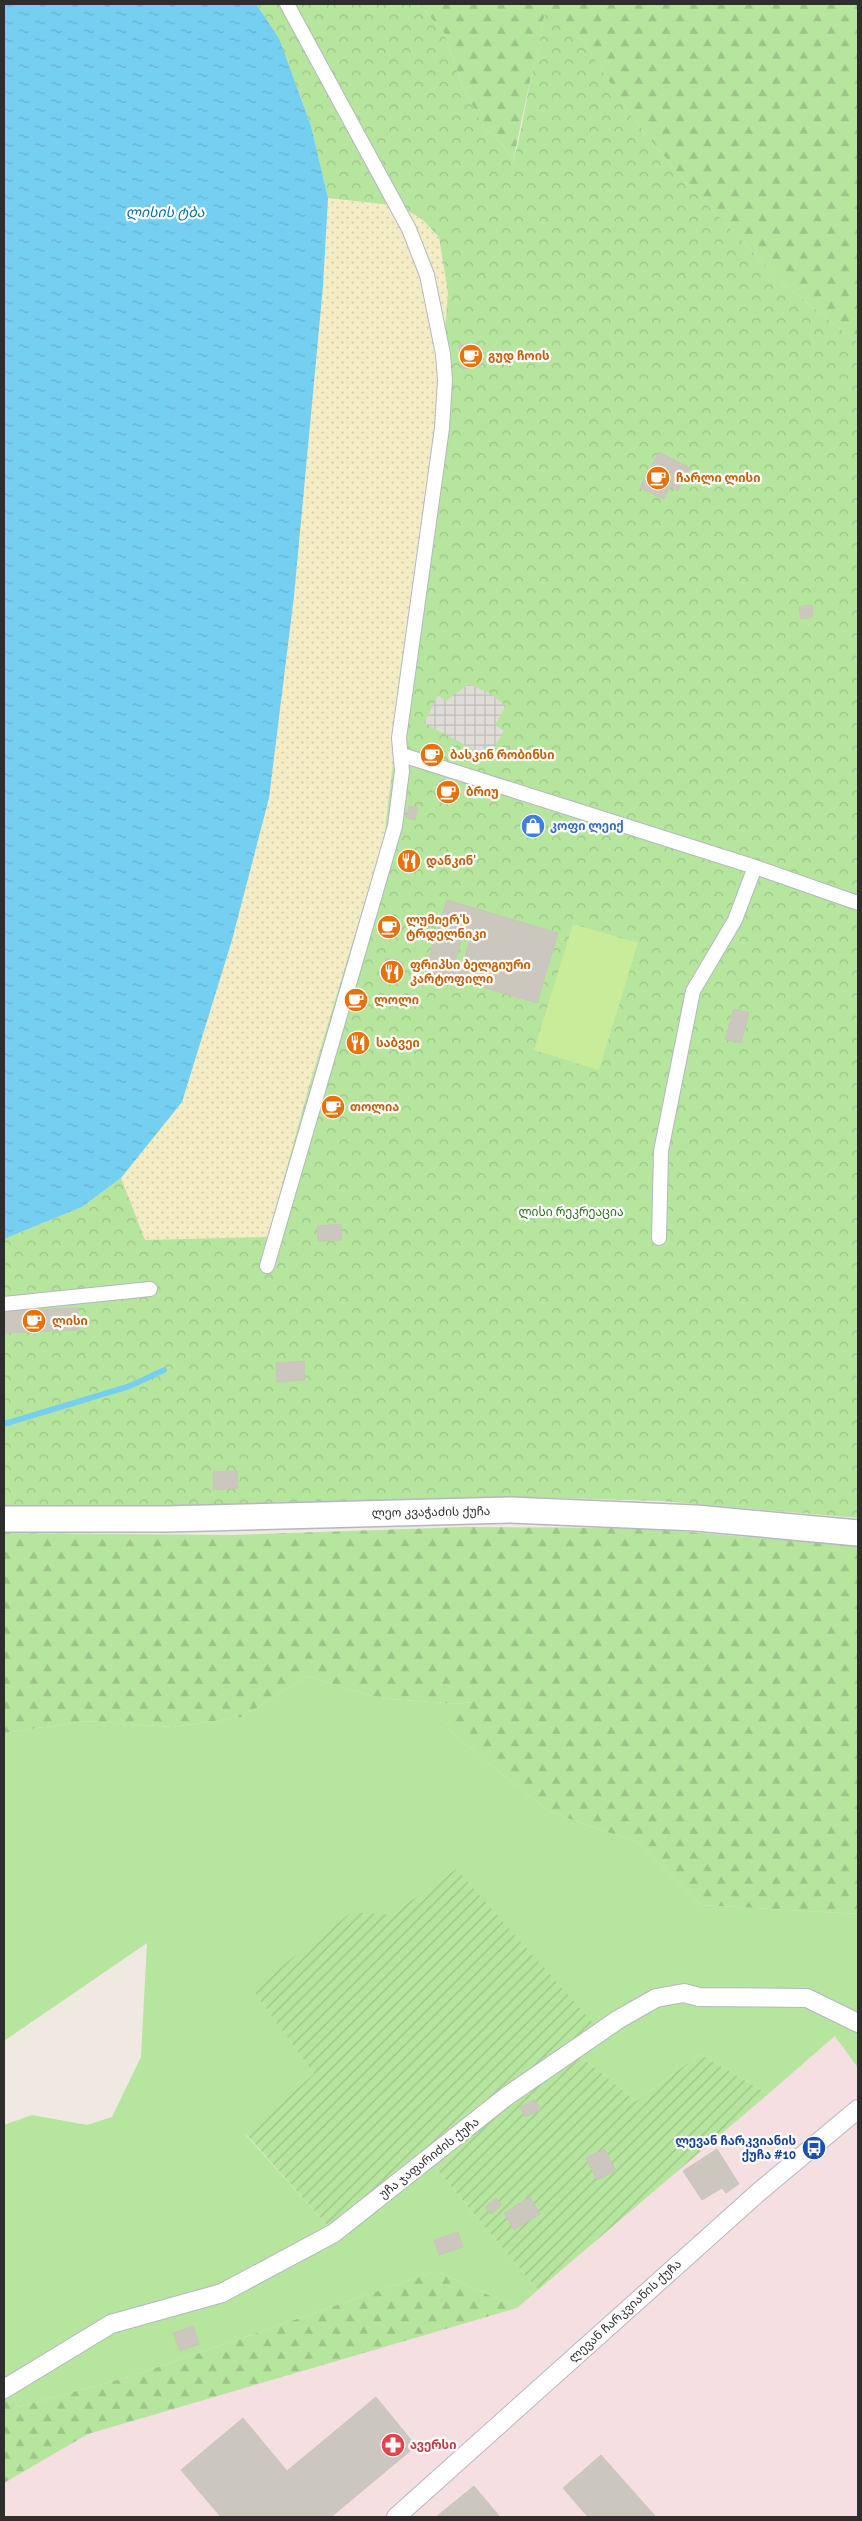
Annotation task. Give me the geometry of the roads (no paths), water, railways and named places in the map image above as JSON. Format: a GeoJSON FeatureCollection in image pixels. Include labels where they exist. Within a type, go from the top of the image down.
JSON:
{"type":"FeatureCollection","features":[{"type":"Feature","properties":{"kind":"main road","name":"ლეო კვაჭაძის ქუჩა"},"geometry":{"type":"LineString","coordinates":[[4,1518],[166,1519],[511,1510],[696,1518],[858,1533]]}},
{"type":"Feature","properties":{"kind":"street"},"geometry":{"type":"LineString","coordinates":[[267,1266],[389,851],[401,781],[402,755],[399,738],[442,428],[445,380],[443,354],[427,275],[409,230],[287,4]]}},
{"type":"Feature","properties":{"kind":"street"},"geometry":{"type":"LineString","coordinates":[[402,755],[755,867],[858,903]]}},
{"type":"Feature","properties":{"kind":"street"},"geometry":{"type":"LineString","coordinates":[[659,1238],[661,1152],[693,991],[736,920],[755,867]]}},
{"type":"Feature","properties":{"kind":"street"},"geometry":{"type":"LineString","coordinates":[[4,1304],[150,1289]]}},
{"type":"Feature","properties":{"kind":"street","name":"უჩა ჯაფარიძის ქუჩა"},"geometry":{"type":"LineString","coordinates":[[4,2389],[111,2324],[222,2293],[334,2233],[507,2096],[620,2019],[656,1998],[684,1992],[699,1997],[807,1998],[858,2024]]}},
{"type":"Feature","properties":{"kind":"street","name":"ლევან ჩარკვიანის ქუჩა"},"geometry":{"type":"LineString","coordinates":[[396,2517],[753,2197],[858,2109]]}},
{"type":"Feature","properties":{"kind":"water","name":"ლისის ტბა"},"geometry":{"type":"Polygon","coordinates":[[[4,4],[256,4],[279,38],[311,126],[328,198],[323,286],[294,596],[269,798],[232,940],[182,1102],[121,1178],[82,1207],[4,1239],[4,4]]]}},
{"type":"Feature","properties":{"kind":"waterway"},"geometry":{"type":"LineString","coordinates":[[4,1424],[130,1386],[164,1370]]}},
{"type":"Feature","properties":{"kind":"place","name":"გუდ ჩოის"},"geometry":{"type":"Point","coordinates":[471,356]}},
{"type":"Feature","properties":{"kind":"place","name":"ჩარლი ლისი"},"geometry":{"type":"Point","coordinates":[658,478]}},
{"type":"Feature","properties":{"kind":"place","name":"ბასკინ რობინსი"},"geometry":{"type":"Point","coordinates":[432,755]}},
{"type":"Feature","properties":{"kind":"place","name":"ბრიუ"},"geometry":{"type":"Point","coordinates":[448,792]}},
{"type":"Feature","properties":{"kind":"place","name":"კოფი ლეიქ"},"geometry":{"type":"Point","coordinates":[533,826]}},
{"type":"Feature","properties":{"kind":"place","name":"დანკინ'"},"geometry":{"type":"Point","coordinates":[409,861]}},
{"type":"Feature","properties":{"kind":"place","name":"ლუმიერ'ს ტრდელნიკი"},"geometry":{"type":"Point","coordinates":[389,927]}},
{"type":"Feature","properties":{"kind":"place","name":"ფრიპსი ბელგიური კარტოფილი"},"geometry":{"type":"Point","coordinates":[392,972]}},
{"type":"Feature","properties":{"kind":"place","name":"ლოლი"},"geometry":{"type":"Point","coordinates":[356,1000]}},
{"type":"Feature","properties":{"kind":"place","name":"საბვეი"},"geometry":{"type":"Point","coordinates":[358,1043]}},
{"type":"Feature","properties":{"kind":"place","name":"თოლია"},"geometry":{"type":"Point","coordinates":[333,1107]}},
{"type":"Feature","properties":{"kind":"place","name":"ლისი"},"geometry":{"type":"Point","coordinates":[34,1321]}},
{"type":"Feature","properties":{"kind":"place","name":"ლევან ჩარკვიანის ქუჩა #10"},"geometry":{"type":"Point","coordinates":[814,2148]}},
{"type":"Feature","properties":{"kind":"place","name":"ავერსი"},"geometry":{"type":"Point","coordinates":[393,2445]}},
{"type":"Feature","properties":{"kind":"park label","name":"ლისი რეკრეაცია"},"geometry":{"type":"Point","coordinates":[571,1212]}}]}
